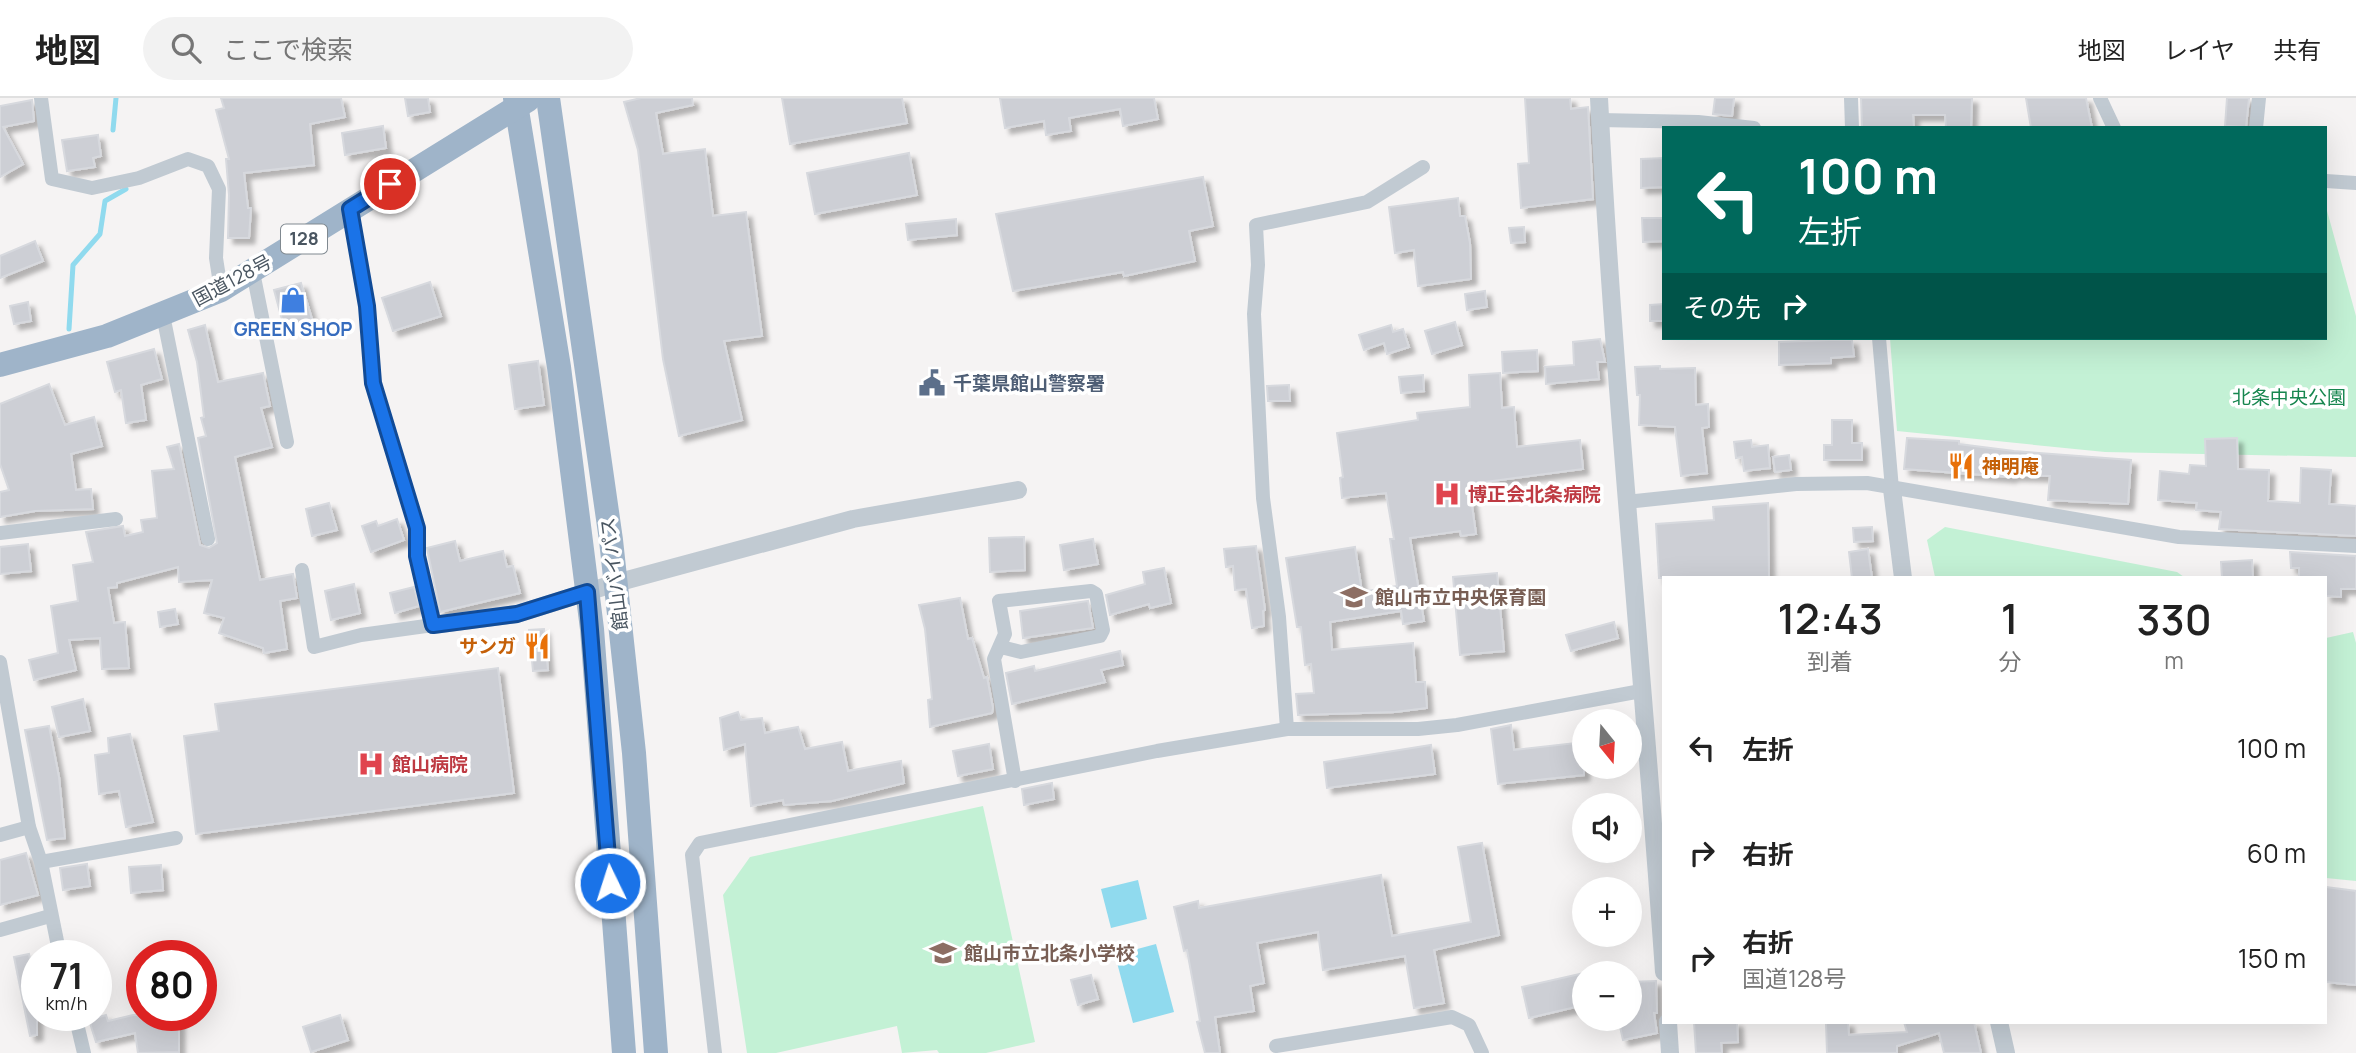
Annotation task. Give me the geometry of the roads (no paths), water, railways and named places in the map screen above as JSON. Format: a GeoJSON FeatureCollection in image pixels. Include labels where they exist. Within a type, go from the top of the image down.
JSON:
{"type":"FeatureCollection","features":[{"type":"Feature","properties":{"kind":"highway","name":"館山バイパス"},"geometry":{"type":"LineString","coordinates":[[548,98],[616,583],[634,752],[656,1053]]}},
{"type":"Feature","properties":{"kind":"highway","name":"国道128号"},"geometry":{"type":"LineString","coordinates":[[0,365],[107,336],[221,290],[521,101]]}},
{"type":"Feature","properties":{"kind":"highway","name":"館山バイパス"},"geometry":{"type":"LineString","coordinates":[[521,101],[559,367],[587,592],[624,1053]]}},
{"type":"Feature","properties":{"kind":"street"},"geometry":{"type":"LineString","coordinates":[[41,98],[52,178],[92,188],[139,178],[188,159],[208,166],[219,189],[216,258],[221,290]]}},
{"type":"Feature","properties":{"kind":"street"},"geometry":{"type":"LineString","coordinates":[[1599,98],[1626,502],[1642,691],[1658,782],[1662,909]]}},
{"type":"Feature","properties":{"kind":"street"},"geometry":{"type":"LineString","coordinates":[[1851,98],[1852,126]]}},
{"type":"Feature","properties":{"kind":"street"},"geometry":{"type":"LineString","coordinates":[[2100,98],[2113,126]]}},
{"type":"Feature","properties":{"kind":"street"},"geometry":{"type":"LineString","coordinates":[[2256,126],[2259,98]]}},
{"type":"Feature","properties":{"kind":"street"},"geometry":{"type":"LineString","coordinates":[[1600,120],[1698,122],[1735,126]]}},
{"type":"Feature","properties":{"kind":"street"},"geometry":{"type":"LineString","coordinates":[[1287,729],[1279,617],[1263,498],[1254,314],[1258,265],[1256,225],[1367,202],[1423,167]]}},
{"type":"Feature","properties":{"kind":"street"},"geometry":{"type":"LineString","coordinates":[[2327,181],[2356,183]]}},
{"type":"Feature","properties":{"kind":"street"},"geometry":{"type":"LineString","coordinates":[[350,209],[367,306],[373,383],[417,528],[417,556],[433,625]]}},
{"type":"Feature","properties":{"kind":"street"},"geometry":{"type":"LineString","coordinates":[[253,272],[287,442]]}},
{"type":"Feature","properties":{"kind":"street"},"geometry":{"type":"LineString","coordinates":[[163,315],[208,539]]}},
{"type":"Feature","properties":{"kind":"street"},"geometry":{"type":"LineString","coordinates":[[1880,340],[1892,489],[1903,576]]}},
{"type":"Feature","properties":{"kind":"street"},"geometry":{"type":"LineString","coordinates":[[1626,502],[1833,481],[1867,483],[2018,507],[2179,537],[2356,546]]}},
{"type":"Feature","properties":{"kind":"street"},"geometry":{"type":"LineString","coordinates":[[302,570],[314,647],[361,635],[517,614],[616,583],[853,519],[1018,490]]}},
{"type":"Feature","properties":{"kind":"street"},"geometry":{"type":"LineString","coordinates":[[0,533],[116,519]]}},
{"type":"Feature","properties":{"kind":"street"},"geometry":{"type":"LineString","coordinates":[[1001,647],[1021,652],[1100,636],[1104,630],[1096,594],[1091,591],[999,601],[1005,634],[994,659],[1015,781]]}},
{"type":"Feature","properties":{"kind":"street"},"geometry":{"type":"LineString","coordinates":[[0,662],[29,827],[41,862],[56,940]]}},
{"type":"Feature","properties":{"kind":"street"},"geometry":{"type":"LineString","coordinates":[[715,1053],[692,855],[700,843],[1157,751],[1287,729],[1418,729],[1457,725],[1642,691]]}},
{"type":"Feature","properties":{"kind":"street"},"geometry":{"type":"LineString","coordinates":[[0,835],[29,827]]}},
{"type":"Feature","properties":{"kind":"street"},"geometry":{"type":"LineString","coordinates":[[41,862],[176,838]]}},
{"type":"Feature","properties":{"kind":"street"},"geometry":{"type":"LineString","coordinates":[[0,930],[50,916]]}},
{"type":"Feature","properties":{"kind":"street"},"geometry":{"type":"LineString","coordinates":[[1276,1046],[1452,1017],[1469,1025],[1482,1053]]}},
{"type":"Feature","properties":{"kind":"street"},"geometry":{"type":"LineString","coordinates":[[1668,1024],[1670,1053]]}},
{"type":"Feature","properties":{"kind":"street"},"geometry":{"type":"LineString","coordinates":[[1999,1024],[2006,1053]]}},
{"type":"Feature","properties":{"kind":"street"},"geometry":{"type":"LineString","coordinates":[[79,1031],[84,1053]]}},
{"type":"Feature","properties":{"kind":"water"},"geometry":{"type":"Polygon","coordinates":[[[1138,880],[1147,919],[1111,928],[1101,889],[1138,880]]]}},
{"type":"Feature","properties":{"kind":"water"},"geometry":{"type":"Polygon","coordinates":[[[1156,944],[1174,1012],[1133,1023],[1115,955],[1156,944]]]}},
{"type":"Feature","properties":{"kind":"waterway"},"geometry":{"type":"LineString","coordinates":[[113,130],[116,98]]}},
{"type":"Feature","properties":{"kind":"waterway"},"geometry":{"type":"LineString","coordinates":[[69,329],[73,265],[100,234],[105,201],[126,189]]}},
{"type":"Feature","properties":{"kind":"place","name":"GREEN SHOP"},"geometry":{"type":"Point","coordinates":[293,300]}},
{"type":"Feature","properties":{"kind":"place","name":"千葉県館山警察署"},"geometry":{"type":"Point","coordinates":[932,383]}},
{"type":"Feature","properties":{"kind":"place","name":"神明庵"},"geometry":{"type":"Point","coordinates":[1961,466]}},
{"type":"Feature","properties":{"kind":"place","name":"博正会北条病院"},"geometry":{"type":"Point","coordinates":[1447,494]}},
{"type":"Feature","properties":{"kind":"place","name":"館山市立中央保育園"},"geometry":{"type":"Point","coordinates":[1354,597]}},
{"type":"Feature","properties":{"kind":"place","name":"サンガ"},"geometry":{"type":"Point","coordinates":[537,646]}},
{"type":"Feature","properties":{"kind":"place","name":"館山病院"},"geometry":{"type":"Point","coordinates":[371,764]}},
{"type":"Feature","properties":{"kind":"place","name":"館山市立北条小学校"},"geometry":{"type":"Point","coordinates":[943,953]}},
{"type":"Feature","properties":{"kind":"park label","name":"北条中央公園"},"geometry":{"type":"Point","coordinates":[2289,397]}}]}
